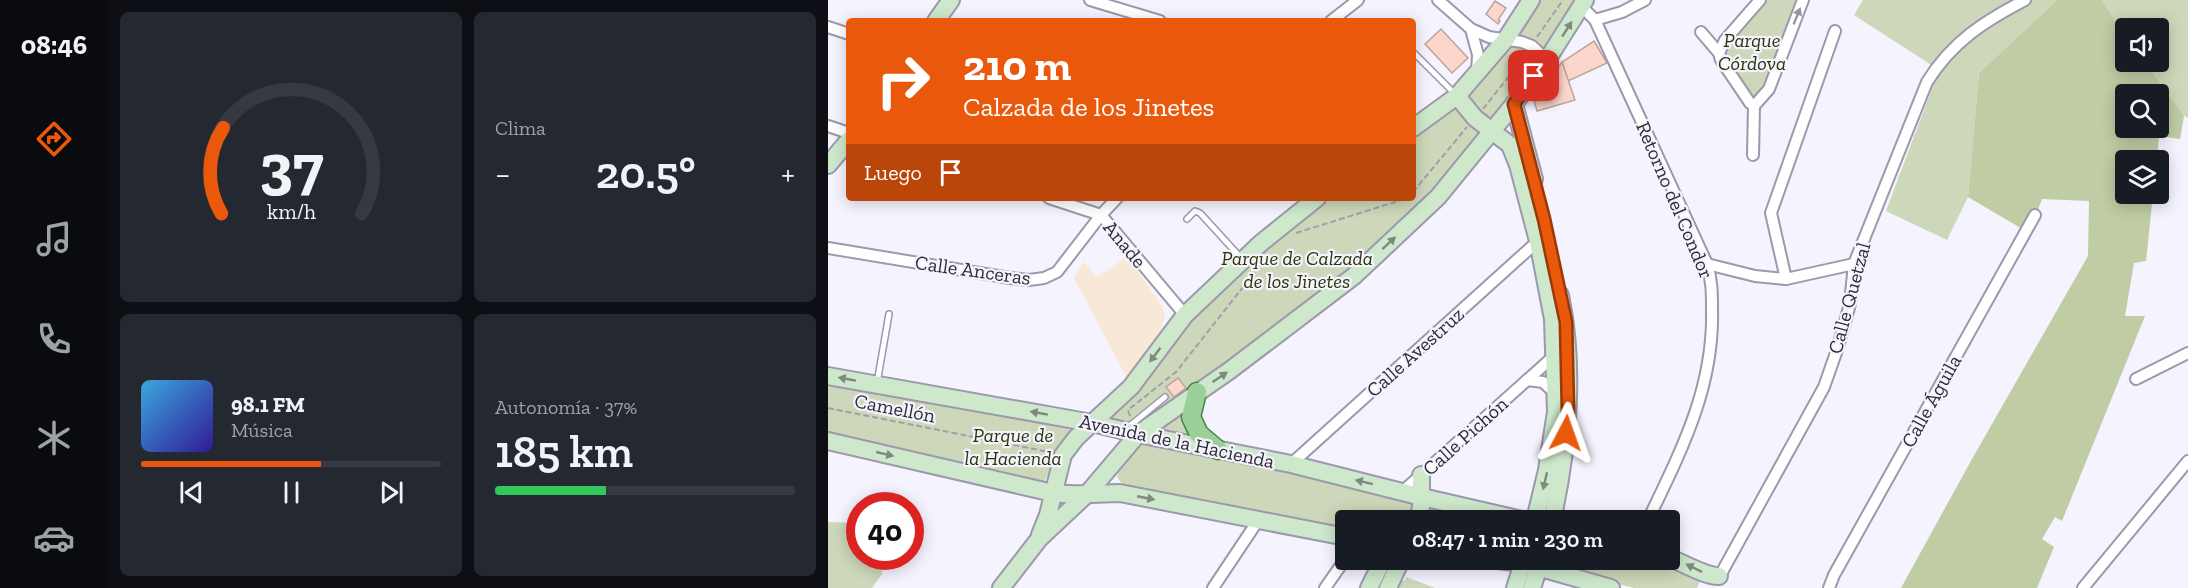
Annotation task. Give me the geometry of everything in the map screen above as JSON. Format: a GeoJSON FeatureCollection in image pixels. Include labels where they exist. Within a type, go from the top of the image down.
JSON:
{"type":"FeatureCollection","features":[{"type":"Feature","properties":{"kind":"main road"},"geometry":{"type":"LineString","coordinates":[[938,18],[951,0]]}},
{"type":"Feature","properties":{"kind":"main road"},"geometry":{"type":"LineString","coordinates":[[1416,126],[1457,96],[1506,39],[1531,0]]}},
{"type":"Feature","properties":{"kind":"main road"},"geometry":{"type":"LineString","coordinates":[[1001,588],[1039,539],[1088,493],[1130,430],[1197,392],[1354,276],[1438,197],[1547,60],[1583,3]]}},
{"type":"Feature","properties":{"kind":"main road"},"geometry":{"type":"LineString","coordinates":[[1457,96],[1475,118],[1510,145],[1518,165],[1538,241],[1553,319],[1557,412],[1537,510]]}},
{"type":"Feature","properties":{"kind":"main road"},"geometry":{"type":"LineString","coordinates":[[1514,104],[1544,219],[1566,322],[1568,410],[1562,480],[1554,510]]}},
{"type":"Feature","properties":{"kind":"main road"},"geometry":{"type":"LineString","coordinates":[[828,165],[846,144]]}},
{"type":"Feature","properties":{"kind":"main road"},"geometry":{"type":"LineString","coordinates":[[1039,539],[1048,515],[1063,454],[1131,387],[1185,315],[1243,260],[1312,201]]}},
{"type":"Feature","properties":{"kind":"main road","name":"Avenida de la Hacienda"},"geometry":{"type":"LineString","coordinates":[[828,376],[1130,430],[1291,464],[1479,510]]}},
{"type":"Feature","properties":{"kind":"main road"},"geometry":{"type":"LineString","coordinates":[[1197,392],[1191,417],[1199,434],[1218,450]]}},
{"type":"Feature","properties":{"kind":"main road"},"geometry":{"type":"LineString","coordinates":[[828,441],[1053,493],[1076,495],[1120,493],[1335,535]]}},
{"type":"Feature","properties":{"kind":"main road"},"geometry":{"type":"LineString","coordinates":[[1420,510],[1421,475]]}},
{"type":"Feature","properties":{"kind":"main road"},"geometry":{"type":"LineString","coordinates":[[1680,562],[1718,579]]}},
{"type":"Feature","properties":{"kind":"main road"},"geometry":{"type":"LineString","coordinates":[[1369,588],[1378,570]]}},
{"type":"Feature","properties":{"kind":"main road"},"geometry":{"type":"LineString","coordinates":[[1388,588],[1396,570]]}},
{"type":"Feature","properties":{"kind":"main road"},"geometry":{"type":"LineString","coordinates":[[1515,588],[1526,570]]}},
{"type":"Feature","properties":{"kind":"main road"},"geometry":{"type":"LineString","coordinates":[[1531,570],[1532,588]]}},
{"type":"Feature","properties":{"kind":"main road"},"geometry":{"type":"LineString","coordinates":[[1556,570],[1611,588]]}},
{"type":"Feature","properties":{"kind":"street"},"geometry":{"type":"LineString","coordinates":[[1090,0],[1150,18]]}},
{"type":"Feature","properties":{"kind":"street"},"geometry":{"type":"LineString","coordinates":[[1334,18],[1358,0]]}},
{"type":"Feature","properties":{"kind":"street"},"geometry":{"type":"LineString","coordinates":[[1438,0],[1471,28],[1489,37],[1512,39],[1532,46],[1547,60]]}},
{"type":"Feature","properties":{"kind":"street"},"geometry":{"type":"LineString","coordinates":[[1595,20],[1622,12],[1645,0]]}},
{"type":"Feature","properties":{"kind":"street"},"geometry":{"type":"LineString","coordinates":[[1719,53],[1725,40],[1760,0]]}},
{"type":"Feature","properties":{"kind":"street"},"geometry":{"type":"LineString","coordinates":[[1753,155],[1754,106],[1769,88],[1803,0]]}},
{"type":"Feature","properties":{"kind":"street","name":"Calle Quetzal"},"geometry":{"type":"LineString","coordinates":[[1718,579],[1824,387],[1850,304],[1854,264],[1927,82],[1959,41],[2025,0]]}},
{"type":"Feature","properties":{"kind":"street","name":"Retorno del Condor"},"geometry":{"type":"LineString","coordinates":[[1583,3],[1595,20],[1712,279],[1713,323],[1708,371],[1697,413],[1653,510]]}},
{"type":"Feature","properties":{"kind":"street"},"geometry":{"type":"LineString","coordinates":[[828,27],[846,32]]}},
{"type":"Feature","properties":{"kind":"street"},"geometry":{"type":"LineString","coordinates":[[1471,28],[1478,55],[1477,74]]}},
{"type":"Feature","properties":{"kind":"street"},"geometry":{"type":"LineString","coordinates":[[1786,279],[1771,213],[1835,31]]}},
{"type":"Feature","properties":{"kind":"street"},"geometry":{"type":"LineString","coordinates":[[1701,33],[1719,53],[1721,60],[1744,95],[1754,106]]}},
{"type":"Feature","properties":{"kind":"street"},"geometry":{"type":"LineString","coordinates":[[828,126],[846,132]]}},
{"type":"Feature","properties":{"kind":"street","name":"Anade"},"geometry":{"type":"LineString","coordinates":[[1058,201],[1101,215],[1185,315]]}},
{"type":"Feature","properties":{"kind":"street","name":"Calle Anceras"},"geometry":{"type":"LineString","coordinates":[[828,248],[1020,279],[1044,279],[1056,272],[1101,215],[1115,201]]}},
{"type":"Feature","properties":{"kind":"street","name":"Calle Águila"},"geometry":{"type":"LineString","coordinates":[[1829,588],[1834,575],[2035,215]]}},
{"type":"Feature","properties":{"kind":"street","name":"Calle Avestruz"},"geometry":{"type":"LineString","coordinates":[[1291,464],[1538,241]]}},
{"type":"Feature","properties":{"kind":"street"},"geometry":{"type":"LineString","coordinates":[[1707,264],[1755,276],[1786,279],[1854,264]]}},
{"type":"Feature","properties":{"kind":"street"},"geometry":{"type":"LineString","coordinates":[[2136,379],[2188,353]]}},
{"type":"Feature","properties":{"kind":"street","name":"Calle Pichón"},"geometry":{"type":"LineString","coordinates":[[1402,492],[1554,356]]}},
{"type":"Feature","properties":{"kind":"street"},"geometry":{"type":"LineString","coordinates":[[1527,380],[1543,382],[1556,395]]}},
{"type":"Feature","properties":{"kind":"street"},"geometry":{"type":"LineString","coordinates":[[2083,588],[2188,461]]}},
{"type":"Feature","properties":{"kind":"street"},"geometry":{"type":"LineString","coordinates":[[1213,588],[1259,519]]}},
{"type":"Feature","properties":{"kind":"street"},"geometry":{"type":"LineString","coordinates":[[1325,588],[1338,570]]}},
{"type":"Feature","properties":{"kind":"lane"},"geometry":{"type":"LineString","coordinates":[[1416,55],[1457,96]]}},
{"type":"Feature","properties":{"kind":"lane"},"geometry":{"type":"LineString","coordinates":[[1187,219],[1195,211],[1200,213],[1243,260]]}},
{"type":"Feature","properties":{"kind":"lane"},"geometry":{"type":"LineString","coordinates":[[877,385],[889,314]]}},
{"type":"Feature","properties":{"kind":"lane"},"geometry":{"type":"LineString","coordinates":[[1130,430],[1165,397]]}},
{"type":"Feature","properties":{"kind":"path"},"geometry":{"type":"LineString","coordinates":[[1416,188],[1509,78],[1563,0]]}},
{"type":"Feature","properties":{"kind":"path"},"geometry":{"type":"LineString","coordinates":[[1294,234],[1398,201]]}},
{"type":"Feature","properties":{"kind":"path"},"geometry":{"type":"LineString","coordinates":[[1130,430],[1128,410],[1176,372],[1268,255]]}},
{"type":"Feature","properties":{"kind":"path","name":"Camellón"},"geometry":{"type":"LineString","coordinates":[[828,408],[1063,454]]}},
{"type":"Feature","properties":{"kind":"shaded area"},"geometry":{"type":"Polygon","coordinates":[[[1128,256],[1163,308],[1165,315],[1162,328],[1127,378],[1074,278],[1084,262],[1097,277],[1128,256]]]}},
{"type":"Feature","properties":{"kind":"green space","name":"Parque de Calzada de los Jinetes"},"geometry":{"type":"Polygon","coordinates":[[[1533,0],[1583,0],[1438,197],[1207,393],[1197,411],[1220,447],[1093,423],[1120,411],[1132,388],[1186,315],[1318,201],[1416,201],[1416,129],[1459,97],[1533,0]]]}},
{"type":"Feature","properties":{"kind":"green space","name":"Parque Córdova"},"geometry":{"type":"Polygon","coordinates":[[[1761,0],[1802,0],[1773,72],[1755,105],[1722,59],[1726,41],[1761,0]]]}},
{"type":"Feature","properties":{"kind":"green space"},"geometry":{"type":"Polygon","coordinates":[[[1863,0],[2057,0],[1979,73],[1968,197],[1947,240],[1886,211],[1939,70],[1854,15],[1863,0]]]}},
{"type":"Feature","properties":{"kind":"green space"},"geometry":{"type":"Polygon","coordinates":[[[2057,0],[2101,0],[2115,20],[2115,72],[2152,72],[2161,84],[2115,84],[2115,138],[2159,138],[2158,150],[2115,150],[2115,204],[2152,204],[2146,261],[2134,263],[2125,316],[2145,316],[2062,521],[2055,517],[2042,539],[2054,547],[2037,588],[1901,588],[2088,256],[2089,201],[2042,199],[2029,233],[1968,197],[1979,73],[2057,0]]]}},
{"type":"Feature","properties":{"kind":"green space"},"geometry":{"type":"Polygon","coordinates":[[[2101,0],[2188,0],[2188,118],[2169,95],[2169,84],[2161,84],[2152,72],[2169,72],[2169,18],[2115,18],[2115,20],[2101,0]]]}},
{"type":"Feature","properties":{"kind":"green space"},"geometry":{"type":"Polygon","coordinates":[[[2169,95],[2184,116],[2180,139],[2169,137],[2169,95]]]}},
{"type":"Feature","properties":{"kind":"green space","name":"Parque de la Hacienda"},"geometry":{"type":"Polygon","coordinates":[[[828,377],[1087,422],[1056,452],[1042,489],[828,441],[828,377]]]}},
{"type":"Feature","properties":{"kind":"green space","name":"Parque de la Hacienda"},"geometry":{"type":"Polygon","coordinates":[[[1138,436],[1420,499],[1418,510],[1335,510],[1335,530],[1123,485],[1117,477],[1122,460],[1138,436]]]}},
{"type":"Feature","properties":{"kind":"green space"},"geometry":{"type":"Polygon","coordinates":[[[1424,500],[1469,510],[1422,510],[1424,500]]]}},
{"type":"Feature","properties":{"kind":"green space"},"geometry":{"type":"Polygon","coordinates":[[[828,522],[846,523],[846,570],[882,570],[882,574],[872,588],[828,588],[828,522]]]}},
{"type":"Feature","properties":{"kind":"green space"},"geometry":{"type":"Polygon","coordinates":[[[1680,567],[1698,576],[1700,581],[1697,588],[1634,588],[1563,570],[1680,570],[1680,567]]]}},
{"type":"Feature","properties":{"kind":"green space"},"geometry":{"type":"Polygon","coordinates":[[[1406,577],[1435,588],[1398,588],[1406,577]]]}},
{"type":"Feature","properties":{"kind":"building"},"geometry":{"type":"Polygon","coordinates":[[[1495,1],[1506,8],[1498,24],[1486,14],[1495,1]]]}},
{"type":"Feature","properties":{"kind":"building"},"geometry":{"type":"Polygon","coordinates":[[[1441,29],[1468,58],[1452,73],[1425,44],[1441,29]]]}},
{"type":"Feature","properties":{"kind":"building"},"geometry":{"type":"Polygon","coordinates":[[[1594,41],[1607,63],[1568,81],[1562,62],[1594,41]]]}},
{"type":"Feature","properties":{"kind":"building"},"geometry":{"type":"Polygon","coordinates":[[[1562,62],[1575,100],[1537,111],[1534,101],[1542,100],[1555,79],[1551,77],[1562,62]]]}},
{"type":"Feature","properties":{"kind":"building"},"geometry":{"type":"Polygon","coordinates":[[[1178,378],[1186,388],[1174,397],[1166,387],[1178,378]]]}},
{"type":"Feature","properties":{"kind":"route"},"geometry":{"type":"LineString","coordinates":[[1534,76],[1514,104],[1544,219],[1566,322],[1568,410],[1566,433]]}}]}
